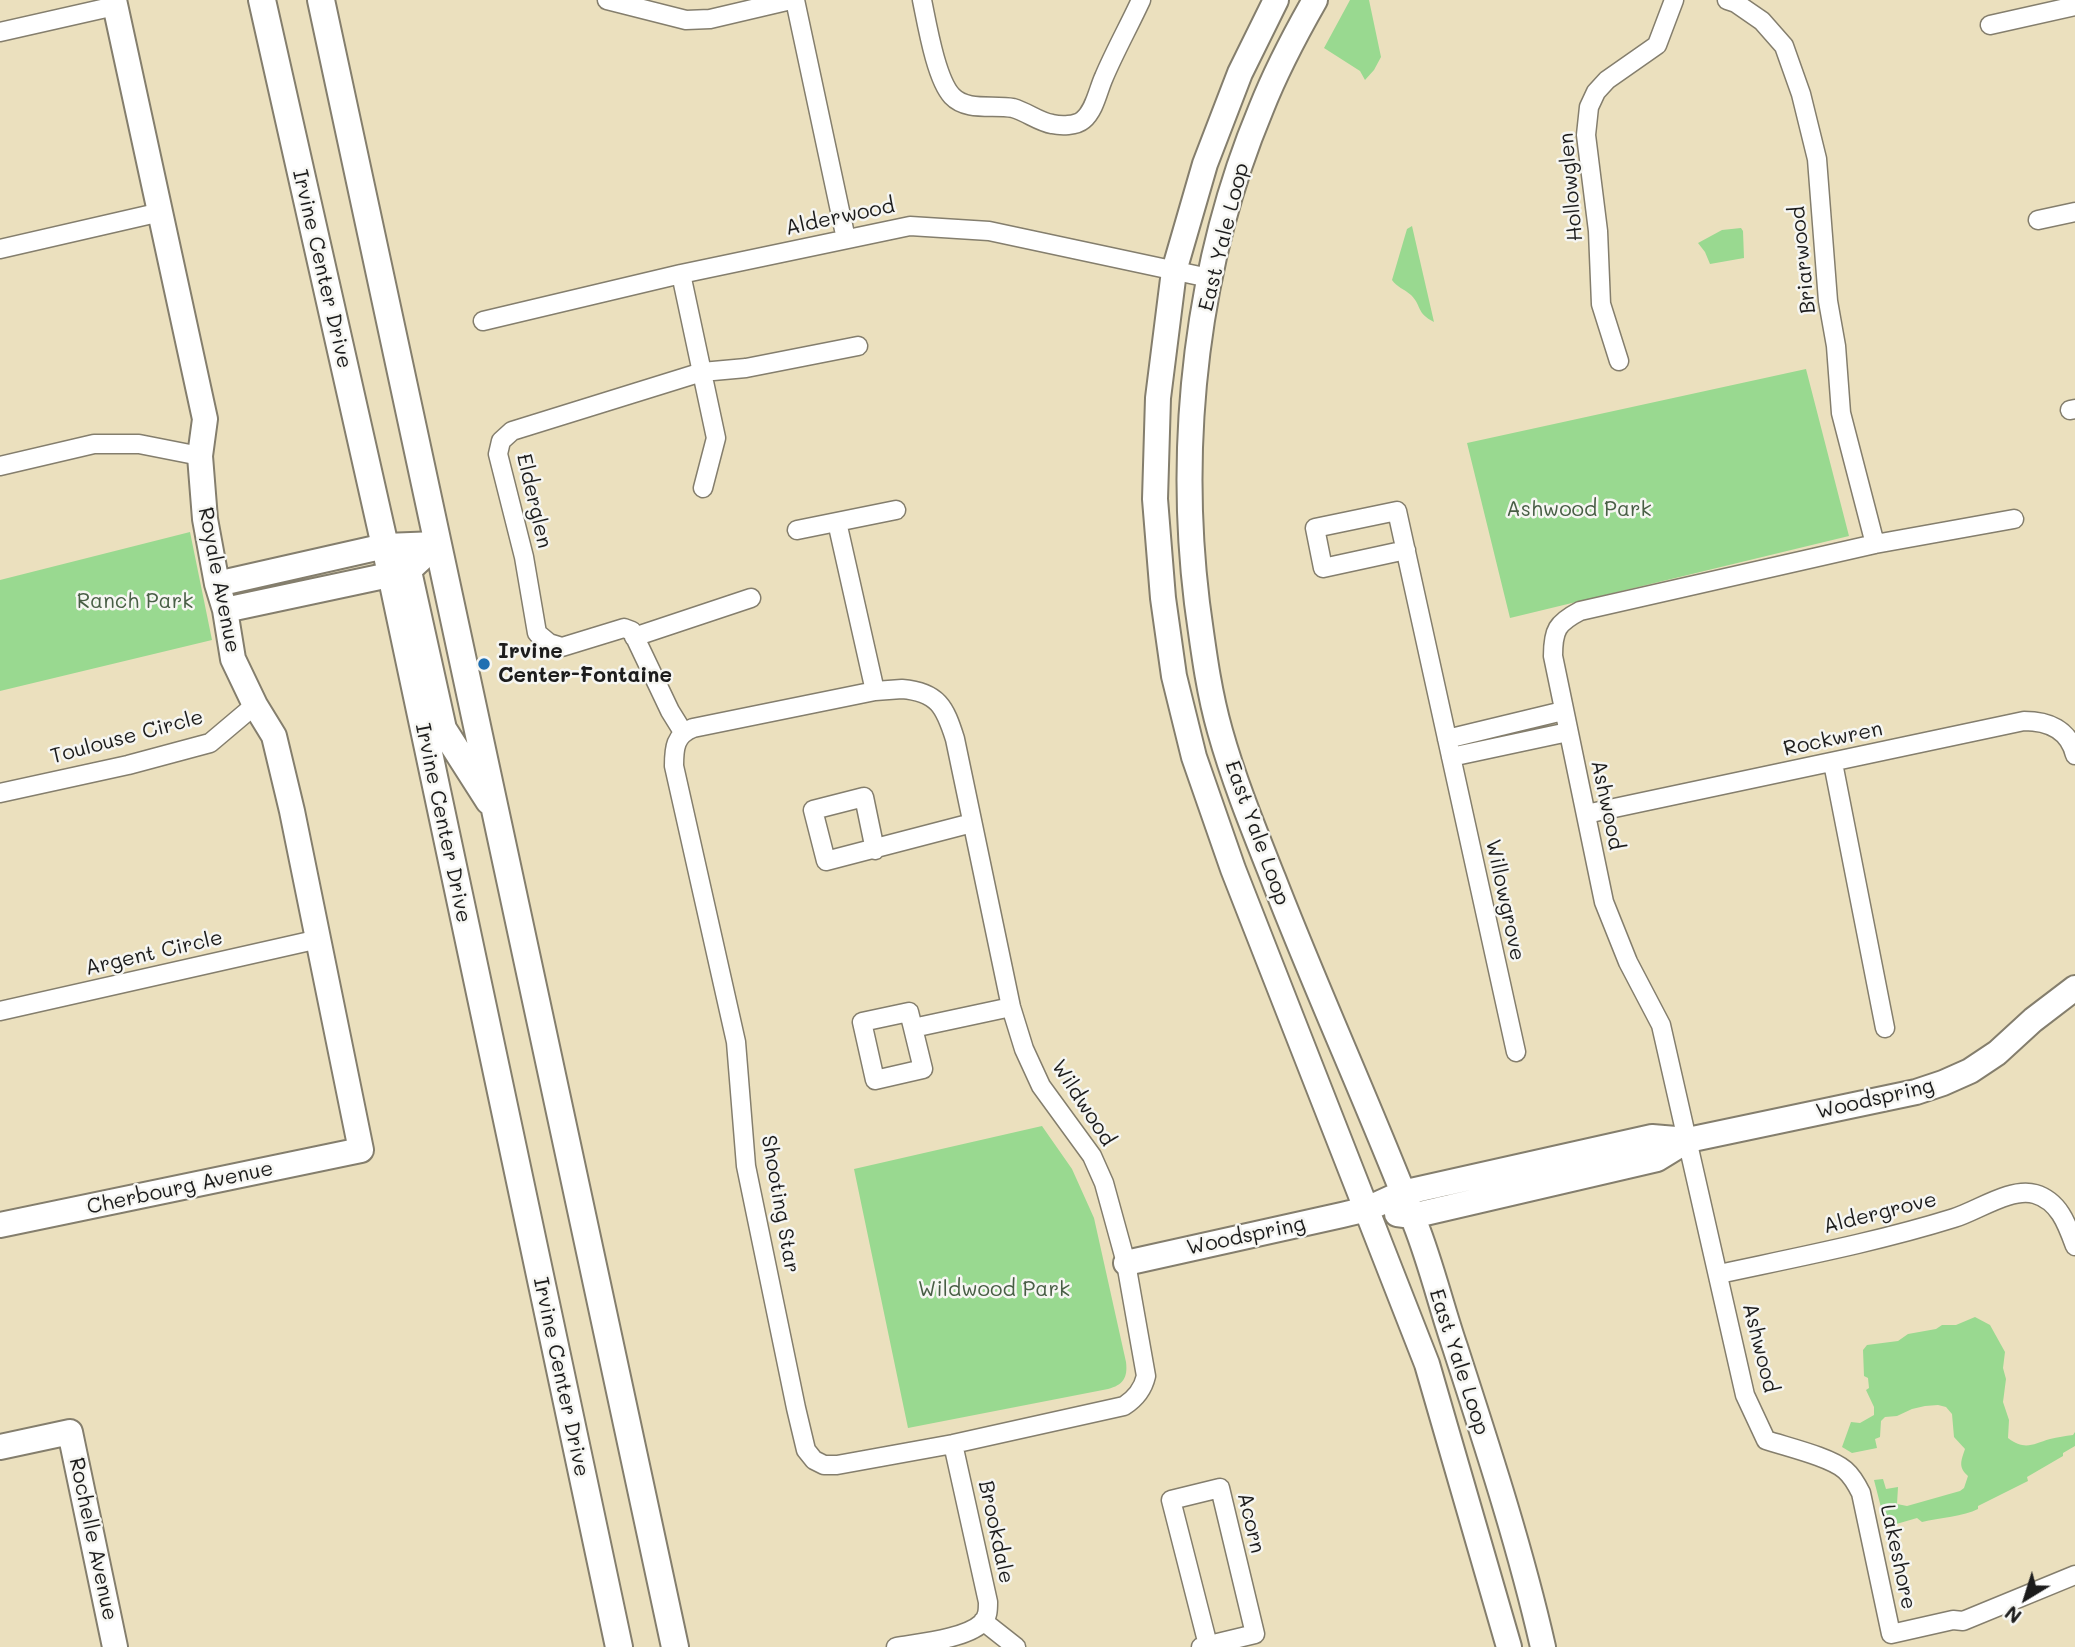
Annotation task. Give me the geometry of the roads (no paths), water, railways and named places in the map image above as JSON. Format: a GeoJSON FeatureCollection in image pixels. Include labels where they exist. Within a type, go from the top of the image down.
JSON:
{"type":"FeatureCollection","features":[{"type":"Feature","properties":{"kind":"main road","name":"Irvine Center Drive"},"geometry":{"type":"LineString","coordinates":[[262,0],[385,546]]}},
{"type":"Feature","properties":{"kind":"main road"},"geometry":{"type":"LineString","coordinates":[[321,0],[675,1647]]}},
{"type":"Feature","properties":{"kind":"main road"},"geometry":{"type":"LineString","coordinates":[[385,546],[394,552],[443,729],[498,814]]}},
{"type":"Feature","properties":{"kind":"main road","name":"Irvine Center Drive"},"geometry":{"type":"LineString","coordinates":[[399,572],[619,1647]]}},
{"type":"Feature","properties":{"kind":"street"},"geometry":{"type":"LineString","coordinates":[[607,0],[686,20],[710,19],[793,0],[846,239]]}},
{"type":"Feature","properties":{"kind":"street"},"geometry":{"type":"LineString","coordinates":[[922,0],[939,70],[946,88],[954,98],[964,105],[1010,108],[1051,124],[1069,125],[1082,121],[1091,109],[1141,0]]}},
{"type":"Feature","properties":{"kind":"street","name":"East Yale Loop"},"geometry":{"type":"LineString","coordinates":[[1276,0],[1240,73],[1205,164],[1174,271],[1158,398],[1155,499],[1163,598],[1174,676],[1194,757],[1233,869],[1427,1364],[1509,1647]]}},
{"type":"Feature","properties":{"kind":"street","name":"East Yale Loop"},"geometry":{"type":"LineString","coordinates":[[1315,0],[1294,37],[1260,110],[1234,186],[1209,278],[1196,367],[1189,447],[1191,551],[1203,650],[1220,730],[1245,806],[1298,942],[1412,1216],[1481,1428],[1543,1647]]}},
{"type":"Feature","properties":{"kind":"street","name":"Hollowglen"},"geometry":{"type":"LineString","coordinates":[[1619,360],[1601,304],[1598,231],[1586,135],[1589,107],[1596,92],[1607,80],[1657,45],[1674,0]]}},
{"type":"Feature","properties":{"kind":"street","name":"Briarwood"},"geometry":{"type":"LineString","coordinates":[[1727,0],[1737,3],[1762,22],[1784,46],[1801,94],[1816,159],[1841,414],[1875,544]]}},
{"type":"Feature","properties":{"kind":"street"},"geometry":{"type":"LineString","coordinates":[[0,32],[115,3]]}},
{"type":"Feature","properties":{"kind":"street","name":"Royale Avenue"},"geometry":{"type":"LineString","coordinates":[[115,3],[205,419],[200,456],[205,519],[233,659],[274,736],[319,939],[360,1150]]}},
{"type":"Feature","properties":{"kind":"street"},"geometry":{"type":"LineString","coordinates":[[1990,25],[2075,6]]}},
{"type":"Feature","properties":{"kind":"street"},"geometry":{"type":"LineString","coordinates":[[0,248],[161,212]]}},
{"type":"Feature","properties":{"kind":"street"},"geometry":{"type":"LineString","coordinates":[[2038,220],[2075,212]]}},
{"type":"Feature","properties":{"kind":"street","name":"Alderwood"},"geometry":{"type":"LineString","coordinates":[[483,321],[681,274],[910,226],[989,231],[1209,278]]}},
{"type":"Feature","properties":{"kind":"street"},"geometry":{"type":"LineString","coordinates":[[681,274],[716,438],[704,488]]}},
{"type":"Feature","properties":{"kind":"street","name":"Elderglen"},"geometry":{"type":"LineString","coordinates":[[751,598],[634,636],[632,631],[624,628],[562,647],[549,643],[537,633],[524,557],[498,454],[500,441],[512,431],[702,372],[746,368],[858,346]]}},
{"type":"Feature","properties":{"kind":"street"},"geometry":{"type":"LineString","coordinates":[[0,466],[94,444],[139,444],[200,456]]}},
{"type":"Feature","properties":{"kind":"street"},"geometry":{"type":"LineString","coordinates":[[797,530],[896,510]]}},
{"type":"Feature","properties":{"kind":"street","name":"Willowgrove"},"geometry":{"type":"LineString","coordinates":[[1406,550],[1323,568],[1315,528],[1397,511],[1406,550],[1516,1052]]}},
{"type":"Feature","properties":{"kind":"street","name":"Ashwood"},"geometry":{"type":"LineString","coordinates":[[1766,1440],[1745,1395],[1661,1025],[1628,962],[1604,902],[1563,711],[1553,656],[1553,637],[1562,621],[1580,611],[1875,544],[2014,519]]}},
{"type":"Feature","properties":{"kind":"street"},"geometry":{"type":"LineString","coordinates":[[634,636],[683,732],[876,691],[837,522]]}},
{"type":"Feature","properties":{"kind":"street"},"geometry":{"type":"LineString","coordinates":[[217,584],[385,546],[437,544]]}},
{"type":"Feature","properties":{"kind":"street"},"geometry":{"type":"LineString","coordinates":[[225,610],[399,572],[437,544]]}},
{"type":"Feature","properties":{"kind":"street","name":"Wildwood"},"geometry":{"type":"LineString","coordinates":[[876,691],[909,689],[930,695],[948,716],[1011,1007],[1024,1049],[1041,1086],[1092,1156],[1107,1193],[1126,1263],[1146,1366],[1144,1385],[1136,1397],[1124,1406],[953,1444]]}},
{"type":"Feature","properties":{"kind":"street","name":"Toulouse Circle"},"geometry":{"type":"LineString","coordinates":[[0,793],[128,765],[210,743],[256,705]]}},
{"type":"Feature","properties":{"kind":"street"},"geometry":{"type":"LineString","coordinates":[[1447,739],[1563,711]]}},
{"type":"Feature","properties":{"kind":"street","name":"Rockwren"},"geometry":{"type":"LineString","coordinates":[[1586,814],[2024,721],[2040,721],[2053,726],[2072,744],[2075,755]]}},
{"type":"Feature","properties":{"kind":"street","name":"Shooting Star"},"geometry":{"type":"LineString","coordinates":[[683,732],[674,746],[674,766],[737,1042],[746,1166],[806,1450],[814,1460],[824,1465],[837,1465],[953,1444]]}},
{"type":"Feature","properties":{"kind":"street"},"geometry":{"type":"LineString","coordinates":[[1451,757],[1568,732]]}},
{"type":"Feature","properties":{"kind":"street"},"geometry":{"type":"LineString","coordinates":[[1833,763],[1885,1028]]}},
{"type":"Feature","properties":{"kind":"street"},"geometry":{"type":"LineString","coordinates":[[875,850],[972,824]]}},
{"type":"Feature","properties":{"kind":"street","name":"Argent Circle"},"geometry":{"type":"LineString","coordinates":[[0,1011],[319,939]]}},
{"type":"Feature","properties":{"kind":"street","name":"Woodspring"},"geometry":{"type":"LineString","coordinates":[[1126,1263],[1367,1209],[1402,1193],[1652,1137],[1688,1140],[1916,1091],[1969,1071],[1997,1053],[2033,1020],[2075,988]]}},
{"type":"Feature","properties":{"kind":"street"},"geometry":{"type":"LineString","coordinates":[[913,1028],[1011,1007]]}},
{"type":"Feature","properties":{"kind":"street","name":"Woodspring"},"geometry":{"type":"LineString","coordinates":[[1367,1209],[1412,1216],[1657,1159],[1688,1140]]}},
{"type":"Feature","properties":{"kind":"street","name":"Cherbourg Avenue"},"geometry":{"type":"LineString","coordinates":[[0,1225],[360,1150]]}},
{"type":"Feature","properties":{"kind":"street","name":"Aldergrove"},"geometry":{"type":"LineString","coordinates":[[1719,1273],[1856,1244],[1956,1217],[2010,1194],[2034,1194],[2048,1200],[2060,1211],[2075,1247]]}},
{"type":"Feature","properties":{"kind":"street","name":"Rochelle Avenue"},"geometry":{"type":"LineString","coordinates":[[0,1447],[70,1432],[115,1647]]}},
{"type":"Feature","properties":{"kind":"street","name":"Lakeshore"},"geometry":{"type":"LineString","coordinates":[[1766,1440],[1835,1463],[1845,1469],[1854,1480],[1861,1493],[1891,1634],[1953,1620],[1963,1621],[2075,1575]]}},
{"type":"Feature","properties":{"kind":"street","name":"Brookdale"},"geometry":{"type":"LineString","coordinates":[[953,1444],[988,1602],[984,1622]]}},
{"type":"Feature","properties":{"kind":"street","name":"Acorn"},"geometry":{"type":"LineString","coordinates":[[1220,1488],[1255,1634],[1204,1646],[1171,1500],[1220,1488]]}},
{"type":"Feature","properties":{"kind":"street"},"geometry":{"type":"LineString","coordinates":[[896,1647],[956,1635],[972,1630],[984,1622],[1016,1647]]}},
{"type":"Feature","properties":{"kind":"place","name":"Irvine Center-Fontaine"},"geometry":{"type":"Point","coordinates":[484,664]}},
{"type":"Feature","properties":{"kind":"park label","name":"Ashwood Park"},"geometry":{"type":"Point","coordinates":[1579,510]}},
{"type":"Feature","properties":{"kind":"park label","name":"Ranch Park"},"geometry":{"type":"Point","coordinates":[135,602]}},
{"type":"Feature","properties":{"kind":"park label","name":"Wildwood Park"},"geometry":{"type":"Point","coordinates":[994,1290]}}]}
